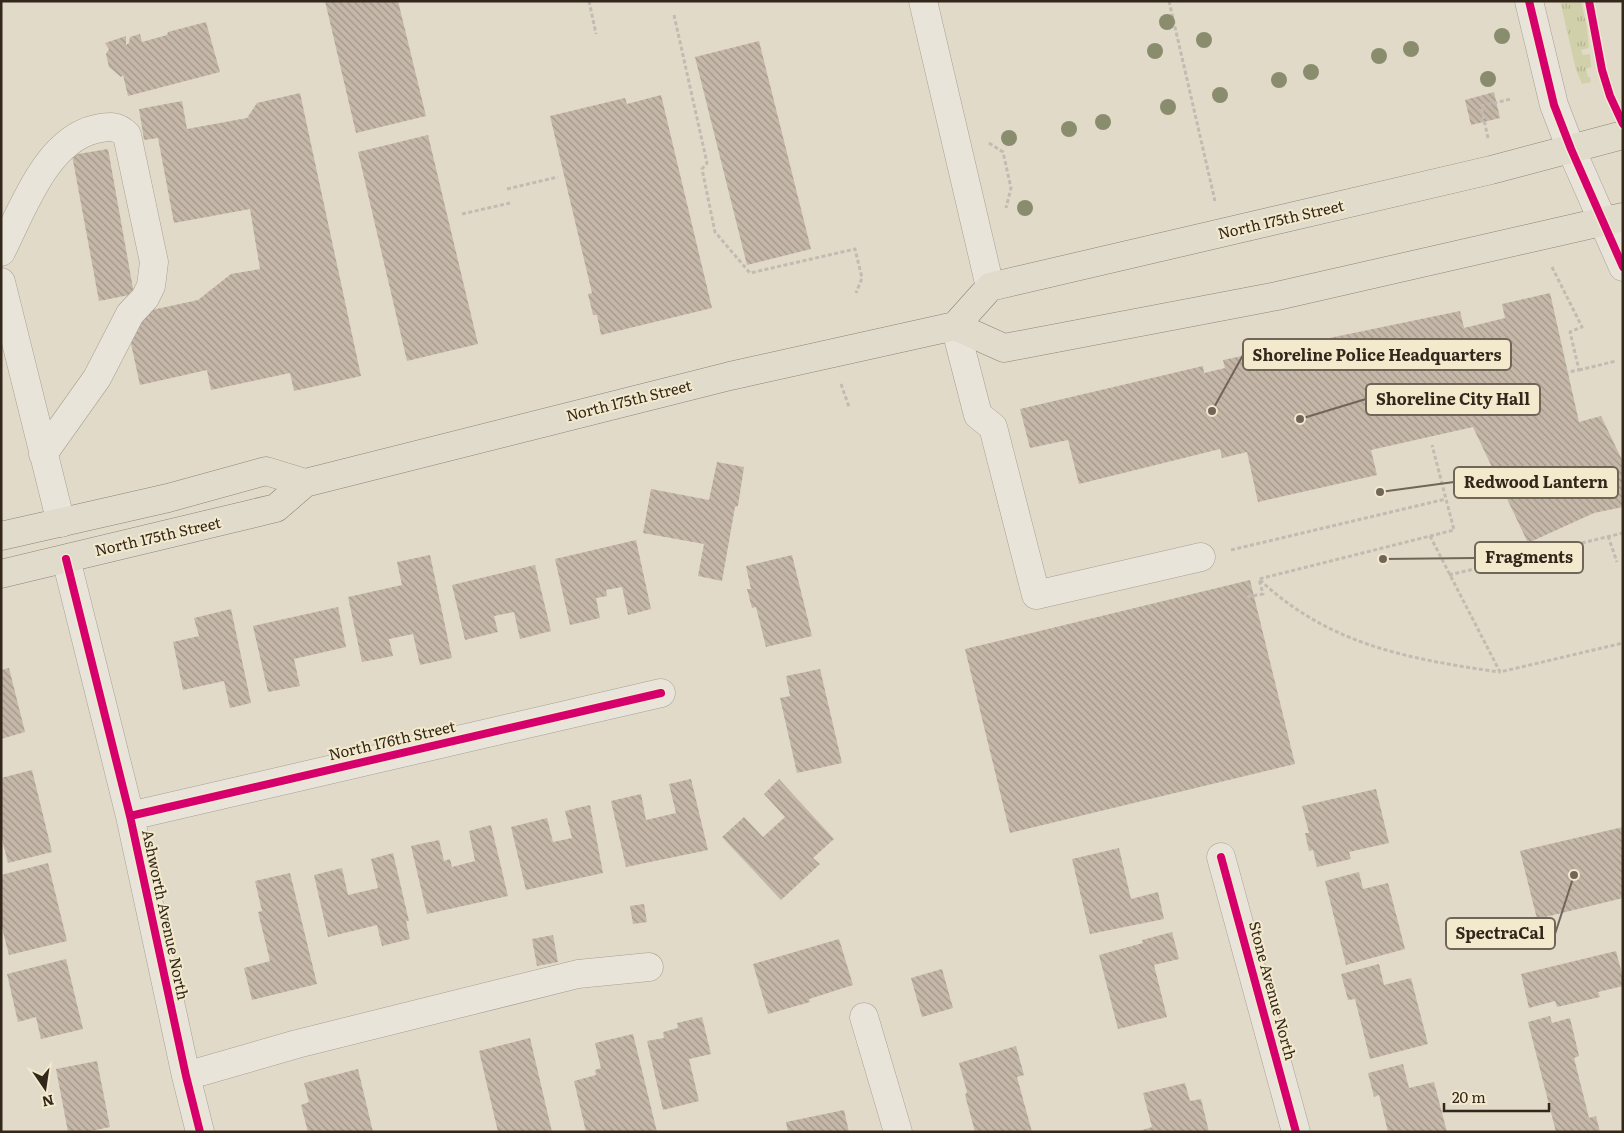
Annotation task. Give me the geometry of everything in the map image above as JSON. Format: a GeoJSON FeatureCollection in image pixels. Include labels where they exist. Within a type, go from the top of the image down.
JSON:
{"type":"FeatureCollection","features":[{"type":"Feature","properties":{"kind":"main road","name":"North 175th Street"},"geometry":{"type":"LineString","coordinates":[[990,287],[1491,170],[1623,135]]}},
{"type":"Feature","properties":{"kind":"main road"},"geometry":{"type":"LineString","coordinates":[[990,287],[955,326],[1004,348],[1277,296],[1612,219]]}},
{"type":"Feature","properties":{"kind":"main road","name":"North 175th Street"},"geometry":{"type":"LineString","coordinates":[[1,574],[276,508],[305,482],[730,376],[955,326]]}},
{"type":"Feature","properties":{"kind":"main road","name":"North 175th Street"},"geometry":{"type":"LineString","coordinates":[[1,536],[168,498],[266,471],[305,482]]}},
{"type":"Feature","properties":{"kind":"street"},"geometry":{"type":"LineString","coordinates":[[923,1],[990,287]]}},
{"type":"Feature","properties":{"kind":"street"},"geometry":{"type":"LineString","coordinates":[[1529,1],[1554,105],[1570,149],[1612,219],[1623,267]]}},
{"type":"Feature","properties":{"kind":"street"},"geometry":{"type":"LineString","coordinates":[[1,252],[40,174],[60,150],[84,132],[108,126],[120,129],[127,136],[154,262],[151,286],[145,298],[130,314],[98,378],[43,454]]}},
{"type":"Feature","properties":{"kind":"street"},"geometry":{"type":"LineString","coordinates":[[1,282],[61,523]]}},
{"type":"Feature","properties":{"kind":"street"},"geometry":{"type":"LineString","coordinates":[[955,326],[978,415],[993,427],[1036,595],[1201,557]]}},
{"type":"Feature","properties":{"kind":"street","name":"Ashworth Avenue North"},"geometry":{"type":"LineString","coordinates":[[66,559],[130,816],[186,1076],[200,1132]]}},
{"type":"Feature","properties":{"kind":"street","name":"North 176th Street"},"geometry":{"type":"LineString","coordinates":[[130,816],[661,693]]}},
{"type":"Feature","properties":{"kind":"street","name":"Stone Avenue North"},"geometry":{"type":"LineString","coordinates":[[1221,857],[1296,1132]]}},
{"type":"Feature","properties":{"kind":"street"},"geometry":{"type":"LineString","coordinates":[[186,1076],[298,1044],[578,974],[649,968]]}},
{"type":"Feature","properties":{"kind":"street"},"geometry":{"type":"LineString","coordinates":[[864,1017],[898,1132]]}},
{"type":"Feature","properties":{"kind":"path"},"geometry":{"type":"LineString","coordinates":[[589,1],[596,34]]}},
{"type":"Feature","properties":{"kind":"path"},"geometry":{"type":"LineString","coordinates":[[1169,1],[1216,204]]}},
{"type":"Feature","properties":{"kind":"path"},"geometry":{"type":"LineString","coordinates":[[674,15],[707,163],[702,169],[715,232],[750,273],[855,249],[862,278],[856,293]]}},
{"type":"Feature","properties":{"kind":"path"},"geometry":{"type":"LineString","coordinates":[[1488,138],[1481,106],[1511,99]]}},
{"type":"Feature","properties":{"kind":"path"},"geometry":{"type":"LineString","coordinates":[[507,189],[558,177]]}},
{"type":"Feature","properties":{"kind":"path"},"geometry":{"type":"LineString","coordinates":[[462,214],[510,203]]}},
{"type":"Feature","properties":{"kind":"path"},"geometry":{"type":"LineString","coordinates":[[1552,267],[1582,327],[1570,332],[1579,370]]}},
{"type":"Feature","properties":{"kind":"path"},"geometry":{"type":"LineString","coordinates":[[1568,372],[1616,361]]}},
{"type":"Feature","properties":{"kind":"path"},"geometry":{"type":"LineString","coordinates":[[1259,578],[1454,530],[1432,445]]}},
{"type":"Feature","properties":{"kind":"path"},"geometry":{"type":"LineString","coordinates":[[1201,557],[1446,499]]}},
{"type":"Feature","properties":{"kind":"path"},"geometry":{"type":"LineString","coordinates":[[1449,575],[1623,533]]}},
{"type":"Feature","properties":{"kind":"path"},"geometry":{"type":"LineString","coordinates":[[1430,536],[1500,672]]}},
{"type":"Feature","properties":{"kind":"path"},"geometry":{"type":"LineString","coordinates":[[1608,536],[1617,562]]}},
{"type":"Feature","properties":{"kind":"path"},"geometry":{"type":"LineString","coordinates":[[1247,597],[1263,594],[1259,578]]}},
{"type":"Feature","properties":{"kind":"path"},"geometry":{"type":"LineString","coordinates":[[1259,578],[1294,608],[1337,632],[1381,649],[1429,662],[1500,672],[1623,643]]}},
{"type":"Feature","properties":{"kind":"green space"},"geometry":{"type":"Polygon","coordinates":[[[1560,1],[1581,1],[1589,48],[1581,50],[1583,55],[1590,54],[1591,67],[1586,69],[1591,82],[1582,84],[1576,70],[1560,1]]]}},
{"type":"Feature","properties":{"kind":"building"},"geometry":{"type":"Polygon","coordinates":[[[325,1],[398,1],[426,116],[356,133],[325,1]]]}},
{"type":"Feature","properties":{"kind":"building"},"geometry":{"type":"Polygon","coordinates":[[[206,22],[220,72],[128,96],[123,75],[121,77],[109,67],[106,54],[109,49],[105,43],[126,36],[126,45],[129,43],[130,37],[140,34],[142,42],[167,35],[168,32],[206,22]]]}},
{"type":"Feature","properties":{"kind":"building"},"geometry":{"type":"Polygon","coordinates":[[[759,41],[811,249],[747,265],[695,57],[759,41]]]}},
{"type":"Feature","properties":{"kind":"building"},"geometry":{"type":"Polygon","coordinates":[[[1494,92],[1500,118],[1471,125],[1465,100],[1494,92]]]}},
{"type":"Feature","properties":{"kind":"building"},"geometry":{"type":"Polygon","coordinates":[[[300,93],[361,376],[294,391],[290,373],[211,390],[207,370],[140,385],[127,325],[138,313],[198,300],[231,274],[260,269],[250,209],[174,223],[158,138],[144,140],[139,109],[182,101],[187,129],[247,118],[257,103],[300,93]]]}},
{"type":"Feature","properties":{"kind":"building"},"geometry":{"type":"Polygon","coordinates":[[[661,95],[712,308],[601,335],[597,315],[593,315],[588,294],[592,293],[550,116],[625,98],[627,104],[661,95]]]}},
{"type":"Feature","properties":{"kind":"building"},"geometry":{"type":"Polygon","coordinates":[[[428,135],[478,344],[407,361],[358,152],[428,135]]]}},
{"type":"Feature","properties":{"kind":"building"},"geometry":{"type":"Polygon","coordinates":[[[108,149],[134,294],[99,301],[72,155],[108,149]]]}},
{"type":"Feature","properties":{"kind":"building"},"geometry":{"type":"Polygon","coordinates":[[[1550,293],[1579,422],[1601,416],[1623,462],[1623,507],[1594,513],[1528,543],[1473,427],[1371,450],[1377,475],[1258,502],[1247,452],[1222,458],[1220,449],[1079,484],[1068,440],[1030,448],[1020,409],[1203,366],[1204,373],[1225,368],[1223,360],[1460,311],[1464,328],[1505,318],[1502,304],[1550,293]]]}},
{"type":"Feature","properties":{"kind":"building"},"geometry":{"type":"Polygon","coordinates":[[[717,462],[744,467],[722,581],[698,576],[704,544],[643,533],[651,489],[709,500],[717,462]]]}},
{"type":"Feature","properties":{"kind":"building"},"geometry":{"type":"Polygon","coordinates":[[[636,540],[651,609],[628,615],[622,587],[606,590],[607,596],[596,598],[600,618],[570,625],[555,559],[636,540]]]}},
{"type":"Feature","properties":{"kind":"building"},"geometry":{"type":"Polygon","coordinates":[[[430,555],[452,658],[420,665],[413,634],[389,639],[393,656],[362,662],[348,597],[402,585],[397,562],[430,555]]]}},
{"type":"Feature","properties":{"kind":"building"},"geometry":{"type":"Polygon","coordinates":[[[792,555],[812,636],[766,647],[756,607],[752,608],[747,589],[751,589],[746,566],[792,555]]]}},
{"type":"Feature","properties":{"kind":"building"},"geometry":{"type":"Polygon","coordinates":[[[535,565],[551,631],[520,639],[514,612],[494,616],[498,632],[465,640],[452,585],[535,565]]]}},
{"type":"Feature","properties":{"kind":"building"},"geometry":{"type":"Polygon","coordinates":[[[1250,580],[1295,764],[1010,833],[965,649],[1250,580]]]}},
{"type":"Feature","properties":{"kind":"building"},"geometry":{"type":"Polygon","coordinates":[[[338,607],[346,647],[294,659],[300,686],[268,692],[253,626],[338,607]]]}},
{"type":"Feature","properties":{"kind":"building"},"geometry":{"type":"Polygon","coordinates":[[[231,609],[251,703],[230,708],[224,681],[183,690],[173,642],[199,636],[194,618],[231,609]]]}},
{"type":"Feature","properties":{"kind":"building"},"geometry":{"type":"Polygon","coordinates":[[[9,668],[25,732],[1,739],[1,670],[9,668]]]}},
{"type":"Feature","properties":{"kind":"building"},"geometry":{"type":"Polygon","coordinates":[[[820,669],[842,763],[797,773],[780,698],[790,696],[786,676],[820,669]]]}},
{"type":"Feature","properties":{"kind":"building"},"geometry":{"type":"Polygon","coordinates":[[[32,770],[52,852],[8,863],[1,835],[1,778],[32,770]]]}},
{"type":"Feature","properties":{"kind":"building"},"geometry":{"type":"Polygon","coordinates":[[[691,779],[708,850],[626,867],[611,801],[641,794],[646,820],[676,813],[669,784],[691,779]]]}},
{"type":"Feature","properties":{"kind":"building"},"geometry":{"type":"Polygon","coordinates":[[[779,779],[834,839],[813,858],[820,864],[781,900],[722,837],[744,817],[763,837],[785,817],[764,794],[779,779]]]}},
{"type":"Feature","properties":{"kind":"building"},"geometry":{"type":"Polygon","coordinates":[[[1376,789],[1389,843],[1349,852],[1351,859],[1317,867],[1313,850],[1309,851],[1305,833],[1309,833],[1302,806],[1376,789]]]}},
{"type":"Feature","properties":{"kind":"building"},"geometry":{"type":"Polygon","coordinates":[[[590,805],[603,873],[526,890],[511,827],[547,818],[553,842],[572,838],[565,811],[590,805]]]}},
{"type":"Feature","properties":{"kind":"building"},"geometry":{"type":"Polygon","coordinates":[[[491,825],[508,896],[427,914],[411,846],[439,840],[444,861],[450,859],[452,867],[475,861],[469,831],[491,825]]]}},
{"type":"Feature","properties":{"kind":"building"},"geometry":{"type":"Polygon","coordinates":[[[1623,827],[1623,898],[1537,919],[1520,851],[1623,827]]]}},
{"type":"Feature","properties":{"kind":"building"},"geometry":{"type":"Polygon","coordinates":[[[1119,848],[1131,899],[1158,892],[1164,919],[1090,934],[1072,859],[1119,848]]]}},
{"type":"Feature","properties":{"kind":"building"},"geometry":{"type":"Polygon","coordinates":[[[393,853],[409,921],[406,921],[410,939],[382,946],[377,925],[328,937],[314,875],[342,868],[348,895],[378,888],[371,859],[393,853]]]}},
{"type":"Feature","properties":{"kind":"building"},"geometry":{"type":"Polygon","coordinates":[[[48,863],[67,941],[9,955],[1,924],[1,875],[48,863]]]}},
{"type":"Feature","properties":{"kind":"building"},"geometry":{"type":"Polygon","coordinates":[[[1359,872],[1363,889],[1388,883],[1405,949],[1346,965],[1325,881],[1359,872]]]}},
{"type":"Feature","properties":{"kind":"building"},"geometry":{"type":"Polygon","coordinates":[[[290,873],[317,984],[252,1000],[244,968],[270,961],[258,912],[262,911],[255,881],[290,873]]]}},
{"type":"Feature","properties":{"kind":"building"},"geometry":{"type":"Polygon","coordinates":[[[644,904],[647,922],[633,924],[630,906],[644,904]]]}},
{"type":"Feature","properties":{"kind":"building"},"geometry":{"type":"Polygon","coordinates":[[[1172,932],[1179,959],[1154,965],[1167,1017],[1118,1029],[1099,955],[1143,943],[1142,940],[1172,932]]]}},
{"type":"Feature","properties":{"kind":"building"},"geometry":{"type":"Polygon","coordinates":[[[553,935],[558,962],[537,966],[532,939],[553,935]]]}},
{"type":"Feature","properties":{"kind":"building"},"geometry":{"type":"Polygon","coordinates":[[[839,939],[853,985],[809,999],[810,1002],[768,1014],[753,964],[839,939]]]}},
{"type":"Feature","properties":{"kind":"building"},"geometry":{"type":"Polygon","coordinates":[[[1616,951],[1623,978],[1623,986],[1598,992],[1600,997],[1557,1007],[1555,1001],[1529,1008],[1521,974],[1616,951]]]}},
{"type":"Feature","properties":{"kind":"building"},"geometry":{"type":"Polygon","coordinates":[[[66,959],[83,1029],[41,1039],[36,1017],[18,1022],[7,974],[66,959]]]}},
{"type":"Feature","properties":{"kind":"building"},"geometry":{"type":"Polygon","coordinates":[[[1379,964],[1384,985],[1411,978],[1428,1044],[1370,1059],[1355,999],[1348,1000],[1341,974],[1379,964]]]}},
{"type":"Feature","properties":{"kind":"building"},"geometry":{"type":"Polygon","coordinates":[[[942,969],[953,1008],[922,1017],[911,978],[942,969]]]}},
{"type":"Feature","properties":{"kind":"building"},"geometry":{"type":"Polygon","coordinates":[[[1550,1016],[1552,1023],[1570,1018],[1579,1056],[1574,1058],[1589,1118],[1596,1116],[1600,1132],[1556,1132],[1528,1022],[1550,1016]]]}},
{"type":"Feature","properties":{"kind":"building"},"geometry":{"type":"Polygon","coordinates":[[[702,1017],[711,1054],[689,1059],[699,1101],[663,1110],[647,1041],[664,1038],[663,1032],[678,1028],[677,1023],[702,1017]]]}},
{"type":"Feature","properties":{"kind":"building"},"geometry":{"type":"Polygon","coordinates":[[[633,1034],[657,1132],[586,1132],[574,1081],[596,1075],[595,1070],[601,1068],[595,1043],[633,1034]]]}},
{"type":"Feature","properties":{"kind":"building"},"geometry":{"type":"Polygon","coordinates":[[[530,1038],[552,1132],[498,1132],[479,1051],[530,1038]]]}},
{"type":"Feature","properties":{"kind":"building"},"geometry":{"type":"Polygon","coordinates":[[[1016,1046],[1024,1075],[1017,1077],[1032,1132],[975,1132],[959,1063],[1016,1046]]]}},
{"type":"Feature","properties":{"kind":"building"},"geometry":{"type":"Polygon","coordinates":[[[97,1061],[110,1127],[86,1132],[68,1132],[56,1069],[97,1061]]]}},
{"type":"Feature","properties":{"kind":"building"},"geometry":{"type":"Polygon","coordinates":[[[1403,1064],[1409,1088],[1434,1082],[1447,1132],[1388,1132],[1379,1095],[1374,1097],[1368,1073],[1403,1064]]]}},
{"type":"Feature","properties":{"kind":"building"},"geometry":{"type":"Polygon","coordinates":[[[358,1069],[373,1132],[308,1132],[301,1105],[309,1102],[304,1083],[358,1069]]]}},
{"type":"Feature","properties":{"kind":"building"},"geometry":{"type":"Polygon","coordinates":[[[1185,1083],[1190,1101],[1201,1099],[1209,1132],[1136,1132],[1152,1127],[1143,1093],[1185,1083]]]}},
{"type":"Feature","properties":{"kind":"building"},"geometry":{"type":"Polygon","coordinates":[[[844,1110],[849,1132],[788,1132],[786,1122],[844,1110]]]}},
{"type":"Feature","properties":{"kind":"cycle path"},"geometry":{"type":"LineString","coordinates":[[1529,1],[1554,105],[1571,149],[1623,267]]}},
{"type":"Feature","properties":{"kind":"cycle path"},"geometry":{"type":"LineString","coordinates":[[1589,1],[1602,70],[1610,96],[1623,124]]}},
{"type":"Feature","properties":{"kind":"cycle path"},"geometry":{"type":"LineString","coordinates":[[66,559],[130,816],[186,1076],[200,1132]]}},
{"type":"Feature","properties":{"kind":"cycle path"},"geometry":{"type":"LineString","coordinates":[[130,816],[661,693]]}},
{"type":"Feature","properties":{"kind":"cycle path"},"geometry":{"type":"LineString","coordinates":[[1221,857],[1296,1132]]}},
{"type":"Feature","properties":{"kind":"place","name":"Shoreline Police Headquarters"},"geometry":{"type":"Point","coordinates":[1212,411]}},
{"type":"Feature","properties":{"kind":"place","name":"Shoreline City Hall"},"geometry":{"type":"Point","coordinates":[1300,419]}},
{"type":"Feature","properties":{"kind":"place","name":"Redwood Lantern"},"geometry":{"type":"Point","coordinates":[1380,492]}},
{"type":"Feature","properties":{"kind":"place","name":"Fragments"},"geometry":{"type":"Point","coordinates":[1383,559]}},
{"type":"Feature","properties":{"kind":"place","name":"SpectraCal"},"geometry":{"type":"Point","coordinates":[1574,875]}}]}
